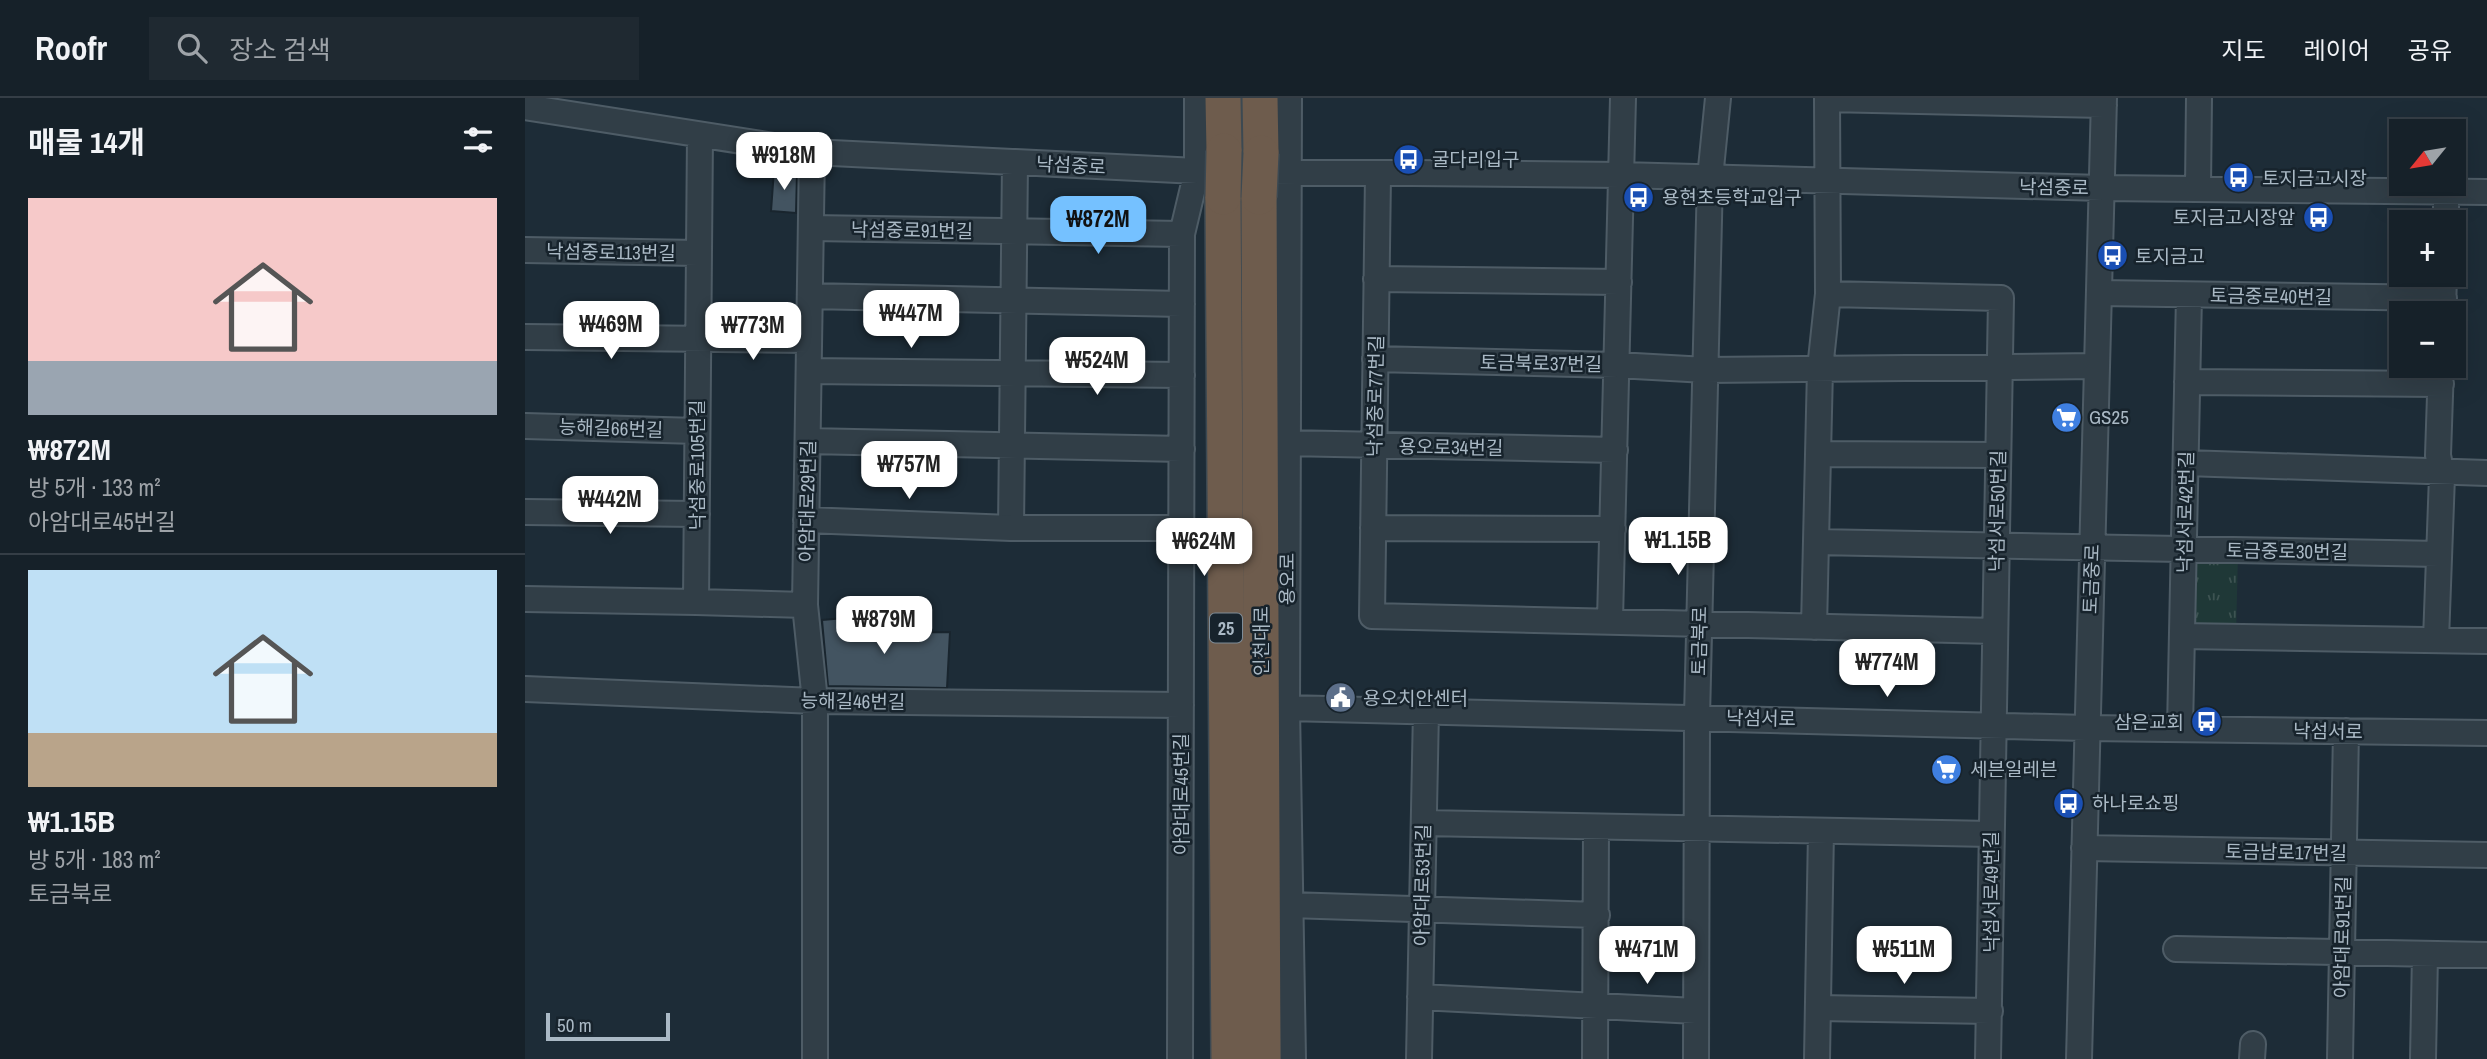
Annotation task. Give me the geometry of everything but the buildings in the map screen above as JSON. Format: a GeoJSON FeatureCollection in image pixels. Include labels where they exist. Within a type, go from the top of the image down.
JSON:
{"type":"FeatureCollection","features":[{"type":"Feature","properties":{"kind":"highway","name":"인천대로"},"geometry":{"type":"LineString","coordinates":[[1223,98],[1210,161],[1223,197],[1229,1059]]}},
{"type":"Feature","properties":{"kind":"highway","name":"인천대로"},"geometry":{"type":"LineString","coordinates":[[1260,98],[1274,163],[1259,197],[1263,1059]]}},
{"type":"Feature","properties":{"kind":"street","name":"아암대로45번길"},"geometry":{"type":"LineString","coordinates":[[1180,1059],[1182,234],[1210,161],[1197,98]]}},
{"type":"Feature","properties":{"kind":"street","name":"용오로"},"geometry":{"type":"LineString","coordinates":[[1289,98],[1274,163],[1287,443],[1287,708],[1293,1059]]}},
{"type":"Feature","properties":{"kind":"street"},"geometry":{"type":"LineString","coordinates":[[1623,98],[1610,620],[1699,625],[1994,631]]}},
{"type":"Feature","properties":{"kind":"street","name":"토금북로"},"geometry":{"type":"LineString","coordinates":[[1696,1059],[1699,625],[1710,178],[1718,98]]}},
{"type":"Feature","properties":{"kind":"street"},"geometry":{"type":"LineString","coordinates":[[1814,627],[1820,369],[1829,294],[1825,181],[1827,98],[2104,101]]}},
{"type":"Feature","properties":{"kind":"street"},"geometry":{"type":"LineString","coordinates":[[2198,187],[2199,98]]}},
{"type":"Feature","properties":{"kind":"street","name":"토금중로"},"geometry":{"type":"LineString","coordinates":[[2079,1059],[2104,101]]}},
{"type":"Feature","properties":{"kind":"street","name":"낙섬중로"},"geometry":{"type":"LineString","coordinates":[[525,107],[812,152],[1014,162],[1274,163],[1378,175],[1621,175],[2102,188],[2389,190]]}},
{"type":"Feature","properties":{"kind":"street","name":"낙섬중로105번길"},"geometry":{"type":"LineString","coordinates":[[696,602],[700,135]]}},
{"type":"Feature","properties":{"kind":"street","name":"아암대로29번길"},"geometry":{"type":"LineString","coordinates":[[812,152],[805,605],[814,701],[815,1059]]}},
{"type":"Feature","properties":{"kind":"street"},"geometry":{"type":"LineString","coordinates":[[1011,528],[1014,162]]}},
{"type":"Feature","properties":{"kind":"street","name":"낙섬중로77번길"},"geometry":{"type":"LineString","coordinates":[[1378,175],[1372,616],[1610,620]]}},
{"type":"Feature","properties":{"kind":"street","name":"낙섬중로"},"geometry":{"type":"LineString","coordinates":[[2466,191],[2487,192]]}},
{"type":"Feature","properties":{"kind":"street","name":"낙섬중로91번길"},"geometry":{"type":"LineString","coordinates":[[811,228],[1014,232]]}},
{"type":"Feature","properties":{"kind":"street"},"geometry":{"type":"LineString","coordinates":[[1014,232],[1182,234]]}},
{"type":"Feature","properties":{"kind":"street","name":"낙섬중로113번길"},"geometry":{"type":"LineString","coordinates":[[525,250],[698,253]]}},
{"type":"Feature","properties":{"kind":"street"},"geometry":{"type":"LineString","coordinates":[[1377,278],[1619,282]]}},
{"type":"Feature","properties":{"kind":"street","name":"토금중로40번길"},"geometry":{"type":"LineString","coordinates":[[2099,293],[2444,295]]}},
{"type":"Feature","properties":{"kind":"street","name":"낙섬서로50번길"},"geometry":{"type":"LineString","coordinates":[[1829,294],[2001,298],[1993,724]]}},
{"type":"Feature","properties":{"kind":"street","name":"낙섬서로42번길"},"geometry":{"type":"LineString","coordinates":[[2180,729],[2189,295]]}},
{"type":"Feature","properties":{"kind":"street"},"geometry":{"type":"LineString","coordinates":[[810,296],[1182,304]]}},
{"type":"Feature","properties":{"kind":"street"},"geometry":{"type":"LineString","coordinates":[[525,337],[809,340]]}},
{"type":"Feature","properties":{"kind":"street","name":"토금북로37번길"},"geometry":{"type":"LineString","coordinates":[[1375,359],[1706,370],[2097,366]]}},
{"type":"Feature","properties":{"kind":"street"},"geometry":{"type":"LineString","coordinates":[[809,371],[1182,375]]}},
{"type":"Feature","properties":{"kind":"street"},"geometry":{"type":"LineString","coordinates":[[2187,382],[2389,376]]}},
{"type":"Feature","properties":{"kind":"street"},"geometry":{"type":"LineString","coordinates":[[2436,640],[2441,378]]}},
{"type":"Feature","properties":{"kind":"street","name":"능해길66번길"},"geometry":{"type":"LineString","coordinates":[[525,426],[697,430]]}},
{"type":"Feature","properties":{"kind":"street"},"geometry":{"type":"LineString","coordinates":[[808,441],[1182,449]]}},
{"type":"Feature","properties":{"kind":"street","name":"용오로34번길"},"geometry":{"type":"LineString","coordinates":[[1287,443],[1615,450]]}},
{"type":"Feature","properties":{"kind":"street"},"geometry":{"type":"LineString","coordinates":[[1818,454],[1998,455]]}},
{"type":"Feature","properties":{"kind":"street"},"geometry":{"type":"LineString","coordinates":[[2186,463],[2487,473]]}},
{"type":"Feature","properties":{"kind":"street"},"geometry":{"type":"LineString","coordinates":[[525,512],[697,514]]}},
{"type":"Feature","properties":{"kind":"street"},"geometry":{"type":"LineString","coordinates":[[806,520],[1011,528],[1181,528]]}},
{"type":"Feature","properties":{"kind":"street"},"geometry":{"type":"LineString","coordinates":[[1373,528],[1613,529]]}},
{"type":"Feature","properties":{"kind":"street","name":"토금중로30번길"},"geometry":{"type":"LineString","coordinates":[[1816,542],[2439,554]]}},
{"type":"Feature","properties":{"kind":"street"},"geometry":{"type":"LineString","coordinates":[[525,600],[805,605]]}},
{"type":"Feature","properties":{"kind":"street"},"geometry":{"type":"LineString","coordinates":[[2182,636],[2487,641]]}},
{"type":"Feature","properties":{"kind":"street","name":"능해길46번길"},"geometry":{"type":"LineString","coordinates":[[525,689],[814,701],[1181,705]]}},
{"type":"Feature","properties":{"kind":"street","name":"낙섬서로"},"geometry":{"type":"LineString","coordinates":[[1287,708],[2087,728],[2487,733]]}},
{"type":"Feature","properties":{"kind":"street","name":"아암대로53번길"},"geometry":{"type":"LineString","coordinates":[[1419,1059],[1426,710]]}},
{"type":"Feature","properties":{"kind":"street","name":"낙섬서로49번길"},"geometry":{"type":"LineString","coordinates":[[1988,1059],[1993,724]]}},
{"type":"Feature","properties":{"kind":"street","name":"아암대로91번길"},"geometry":{"type":"LineString","coordinates":[[2340,1059],[2346,731]]}},
{"type":"Feature","properties":{"kind":"street"},"geometry":{"type":"LineString","coordinates":[[1424,823],[1991,834]]}},
{"type":"Feature","properties":{"kind":"street"},"geometry":{"type":"LineString","coordinates":[[1595,1059],[1597,828]]}},
{"type":"Feature","properties":{"kind":"street"},"geometry":{"type":"LineString","coordinates":[[1817,1059],[1821,831]]}},
{"type":"Feature","properties":{"kind":"street","name":"토금남로17번길"},"geometry":{"type":"LineString","coordinates":[[2084,848],[2487,855]]}},
{"type":"Feature","properties":{"kind":"street"},"geometry":{"type":"LineString","coordinates":[[1290,905],[1597,915]]}},
{"type":"Feature","properties":{"kind":"street"},"geometry":{"type":"LineString","coordinates":[[2176,949],[2487,955]]}},
{"type":"Feature","properties":{"kind":"street"},"geometry":{"type":"LineString","coordinates":[[2423,1059],[2424,954]]}},
{"type":"Feature","properties":{"kind":"street"},"geometry":{"type":"LineString","coordinates":[[1420,997],[1696,1011]]}},
{"type":"Feature","properties":{"kind":"street"},"geometry":{"type":"LineString","coordinates":[[1818,1008],[1990,1010]]}},
{"type":"Feature","properties":{"kind":"green space"},"geometry":{"type":"Polygon","coordinates":[[[2187,552],[2238,553],[2236,633],[2186,633],[2187,552]]]}},
{"type":"Feature","properties":{"kind":"place","name":"굴다리입구"},"geometry":{"type":"Point","coordinates":[1409,159]}},
{"type":"Feature","properties":{"kind":"place","name":"토지금고시장"},"geometry":{"type":"Point","coordinates":[2239,178]}},
{"type":"Feature","properties":{"kind":"place","name":"용현초등학교입구"},"geometry":{"type":"Point","coordinates":[1639,197]}},
{"type":"Feature","properties":{"kind":"place","name":"토지금고시장앞"},"geometry":{"type":"Point","coordinates":[2318,217]}},
{"type":"Feature","properties":{"kind":"place","name":"토지금고"},"geometry":{"type":"Point","coordinates":[2112,256]}},
{"type":"Feature","properties":{"kind":"place","name":"GS25"},"geometry":{"type":"Point","coordinates":[2066,417]}},
{"type":"Feature","properties":{"kind":"place","name":"용오치안센터"},"geometry":{"type":"Point","coordinates":[1340,698]}},
{"type":"Feature","properties":{"kind":"place","name":"삼은교회"},"geometry":{"type":"Point","coordinates":[2207,722]}},
{"type":"Feature","properties":{"kind":"place","name":"세븐일레븐"},"geometry":{"type":"Point","coordinates":[1947,769]}},
{"type":"Feature","properties":{"kind":"place","name":"하나로쇼핑"},"geometry":{"type":"Point","coordinates":[2069,803]}}]}
